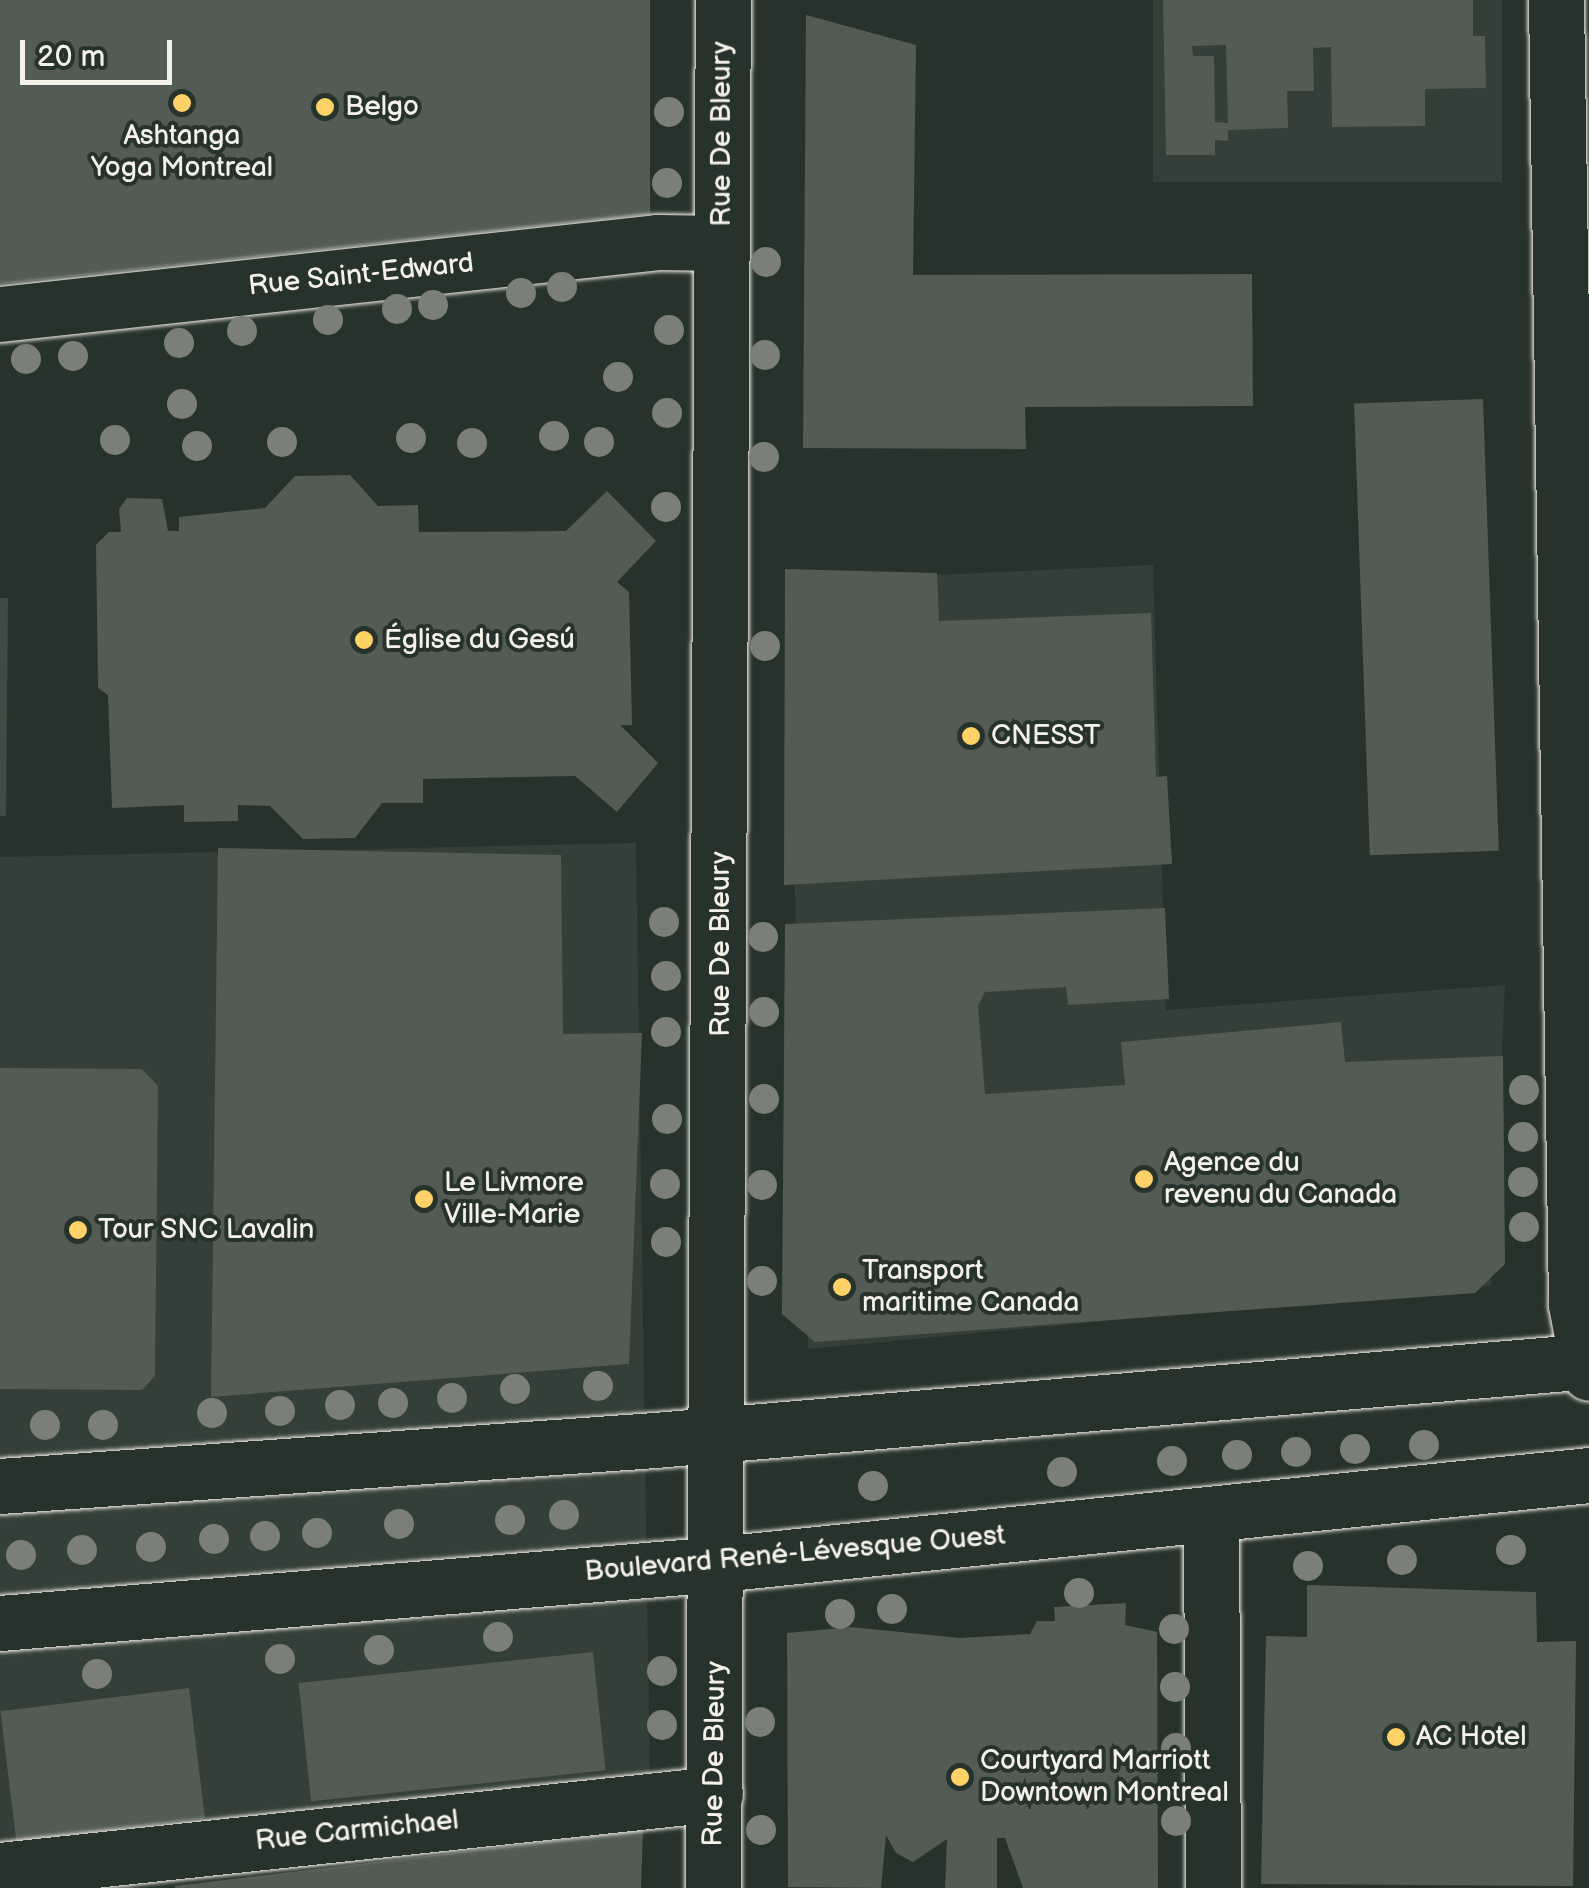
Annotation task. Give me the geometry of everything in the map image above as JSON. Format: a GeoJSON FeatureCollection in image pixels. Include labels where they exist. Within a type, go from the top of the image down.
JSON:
{"type":"FeatureCollection","features":[{"type":"Feature","properties":{"kind":"street","name":"Rue De Bleury"},"geometry":{"type":"LineString","coordinates":[[713,1888],[720,1434],[723,0]]}},
{"type":"Feature","properties":{"kind":"street"},"geometry":{"type":"LineString","coordinates":[[0,1486],[1588,1365],[1576,1304],[1577,295],[1556,0]]}},
{"type":"Feature","properties":{"kind":"street","name":"Rue Saint-Edward"},"geometry":{"type":"LineString","coordinates":[[0,314],[658,242],[722,242]]}},
{"type":"Feature","properties":{"kind":"street","name":"Boulevard René-Lévesque Ouest"},"geometry":{"type":"LineString","coordinates":[[0,1623],[719,1564],[1589,1476]]}},
{"type":"Feature","properties":{"kind":"street"},"geometry":{"type":"LineString","coordinates":[[1211,1514],[1212,1888]]}},
{"type":"Feature","properties":{"kind":"street","name":"Rue Carmichael"},"geometry":{"type":"LineString","coordinates":[[0,1870],[715,1794]]}},
{"type":"Feature","properties":{"kind":"shaded area"},"geometry":{"type":"Polygon","coordinates":[[[1153,0],[1502,0],[1502,182],[1153,182],[1153,0]]]}},
{"type":"Feature","properties":{"kind":"shaded area"},"geometry":{"type":"Polygon","coordinates":[[[1153,565],[1166,1010],[1505,985],[1491,1285],[808,1349],[786,582],[1153,565]]]}},
{"type":"Feature","properties":{"kind":"shaded area"},"geometry":{"type":"Polygon","coordinates":[[[0,598],[8,598],[6,816],[0,816],[0,598]]]}},
{"type":"Feature","properties":{"kind":"shaded area"},"geometry":{"type":"Polygon","coordinates":[[[636,843],[650,1787],[133,1848],[133,1888],[0,1888],[0,857],[636,843]]]}},
{"type":"Feature","properties":{"kind":"building","name":"Belgo"},"geometry":{"type":"Polygon","coordinates":[[[0,0],[650,0],[650,214],[0,284],[0,0]]]}},
{"type":"Feature","properties":{"kind":"building"},"geometry":{"type":"Polygon","coordinates":[[[1163,0],[1473,0],[1473,36],[1485,36],[1486,88],[1425,89],[1425,126],[1332,127],[1331,47],[1313,48],[1314,91],[1287,91],[1288,128],[1228,130],[1228,141],[1215,140],[1215,155],[1166,155],[1163,0]],[[1226,45],[1192,46],[1193,56],[1214,56],[1215,122],[1228,123],[1226,45]]]}},
{"type":"Feature","properties":{"kind":"building"},"geometry":{"type":"Polygon","coordinates":[[[806,15],[916,45],[913,275],[1252,274],[1253,406],[1025,407],[1026,449],[803,448],[806,15]]]}},
{"type":"Feature","properties":{"kind":"building"},"geometry":{"type":"Polygon","coordinates":[[[1483,399],[1499,851],[1370,855],[1354,404],[1483,399]]]}},
{"type":"Feature","properties":{"kind":"building","name":"Église du Gesú"},"geometry":{"type":"Polygon","coordinates":[[[350,475],[378,506],[418,505],[419,532],[566,531],[607,491],[656,541],[617,582],[629,592],[632,725],[620,725],[658,763],[617,812],[575,776],[423,779],[423,803],[382,803],[355,838],[303,839],[270,806],[238,805],[238,821],[184,822],[184,805],[112,808],[108,695],[98,688],[96,545],[109,532],[121,532],[119,509],[127,498],[162,499],[168,531],[179,531],[179,517],[265,508],[295,476],[350,475]]]}},
{"type":"Feature","properties":{"kind":"building"},"geometry":{"type":"Polygon","coordinates":[[[785,569],[937,573],[939,621],[1151,613],[1156,777],[1167,776],[1172,864],[784,885],[785,569]]]}},
{"type":"Feature","properties":{"kind":"building","name":"Le Livmore Ville-Marie"},"geometry":{"type":"Polygon","coordinates":[[[218,848],[561,855],[563,1034],[642,1033],[629,1364],[211,1397],[218,848]]]}},
{"type":"Feature","properties":{"kind":"building","name":"Agence du revenu du Canada"},"geometry":{"type":"Polygon","coordinates":[[[1165,908],[1169,999],[1068,1005],[1066,987],[985,992],[978,1006],[985,1094],[1125,1085],[1121,1042],[1341,1022],[1345,1062],[1503,1056],[1505,1264],[1475,1293],[815,1342],[782,1314],[785,924],[1165,908]]]}},
{"type":"Feature","properties":{"kind":"building","name":"Tour SNC Lavalin"},"geometry":{"type":"Polygon","coordinates":[[[0,1068],[142,1069],[158,1086],[155,1376],[142,1390],[0,1389],[0,1068]]]}},
{"type":"Feature","properties":{"kind":"building"},"geometry":{"type":"Polygon","coordinates":[[[1307,1585],[1536,1592],[1537,1642],[1576,1641],[1573,1886],[1261,1884],[1266,1636],[1307,1637],[1307,1585]]]}},
{"type":"Feature","properties":{"kind":"building"},"geometry":{"type":"Polygon","coordinates":[[[1126,1603],[1125,1625],[1157,1632],[1158,1888],[1023,1888],[1005,1838],[997,1838],[997,1888],[945,1888],[947,1839],[913,1862],[896,1853],[886,1835],[881,1888],[788,1887],[787,1633],[851,1627],[960,1638],[1030,1634],[1037,1621],[1055,1621],[1054,1607],[1126,1603]]]}},
{"type":"Feature","properties":{"kind":"building"},"geometry":{"type":"Polygon","coordinates":[[[593,1652],[605,1770],[311,1801],[299,1683],[593,1652]]]}},
{"type":"Feature","properties":{"kind":"building"},"geometry":{"type":"Polygon","coordinates":[[[189,1688],[205,1818],[16,1841],[0,1711],[189,1688]]]}},
{"type":"Feature","properties":{"kind":"building"},"geometry":{"type":"Polygon","coordinates":[[[643,1830],[641,1888],[175,1888],[175,1886],[643,1830]]]}},
{"type":"Feature","properties":{"kind":"place","name":"Ashtanga Yoga Montreal"},"geometry":{"type":"Point","coordinates":[182,103]}},
{"type":"Feature","properties":{"kind":"place","name":"Belgo"},"geometry":{"type":"Point","coordinates":[325,107]}},
{"type":"Feature","properties":{"kind":"place","name":"Église du Gesú"},"geometry":{"type":"Point","coordinates":[364,640]}},
{"type":"Feature","properties":{"kind":"place","name":"CNESST"},"geometry":{"type":"Point","coordinates":[971,736]}},
{"type":"Feature","properties":{"kind":"place","name":"Agence du revenu du Canada"},"geometry":{"type":"Point","coordinates":[1144,1179]}},
{"type":"Feature","properties":{"kind":"place","name":"Le Livmore Ville-Marie"},"geometry":{"type":"Point","coordinates":[424,1199]}},
{"type":"Feature","properties":{"kind":"place","name":"Tour SNC Lavalin"},"geometry":{"type":"Point","coordinates":[78,1230]}},
{"type":"Feature","properties":{"kind":"place","name":"Transport maritime Canada"},"geometry":{"type":"Point","coordinates":[842,1287]}},
{"type":"Feature","properties":{"kind":"place","name":"AC Hotel"},"geometry":{"type":"Point","coordinates":[1396,1737]}},
{"type":"Feature","properties":{"kind":"place","name":"Courtyard Marriott Downtown Montreal"},"geometry":{"type":"Point","coordinates":[960,1777]}}]}
